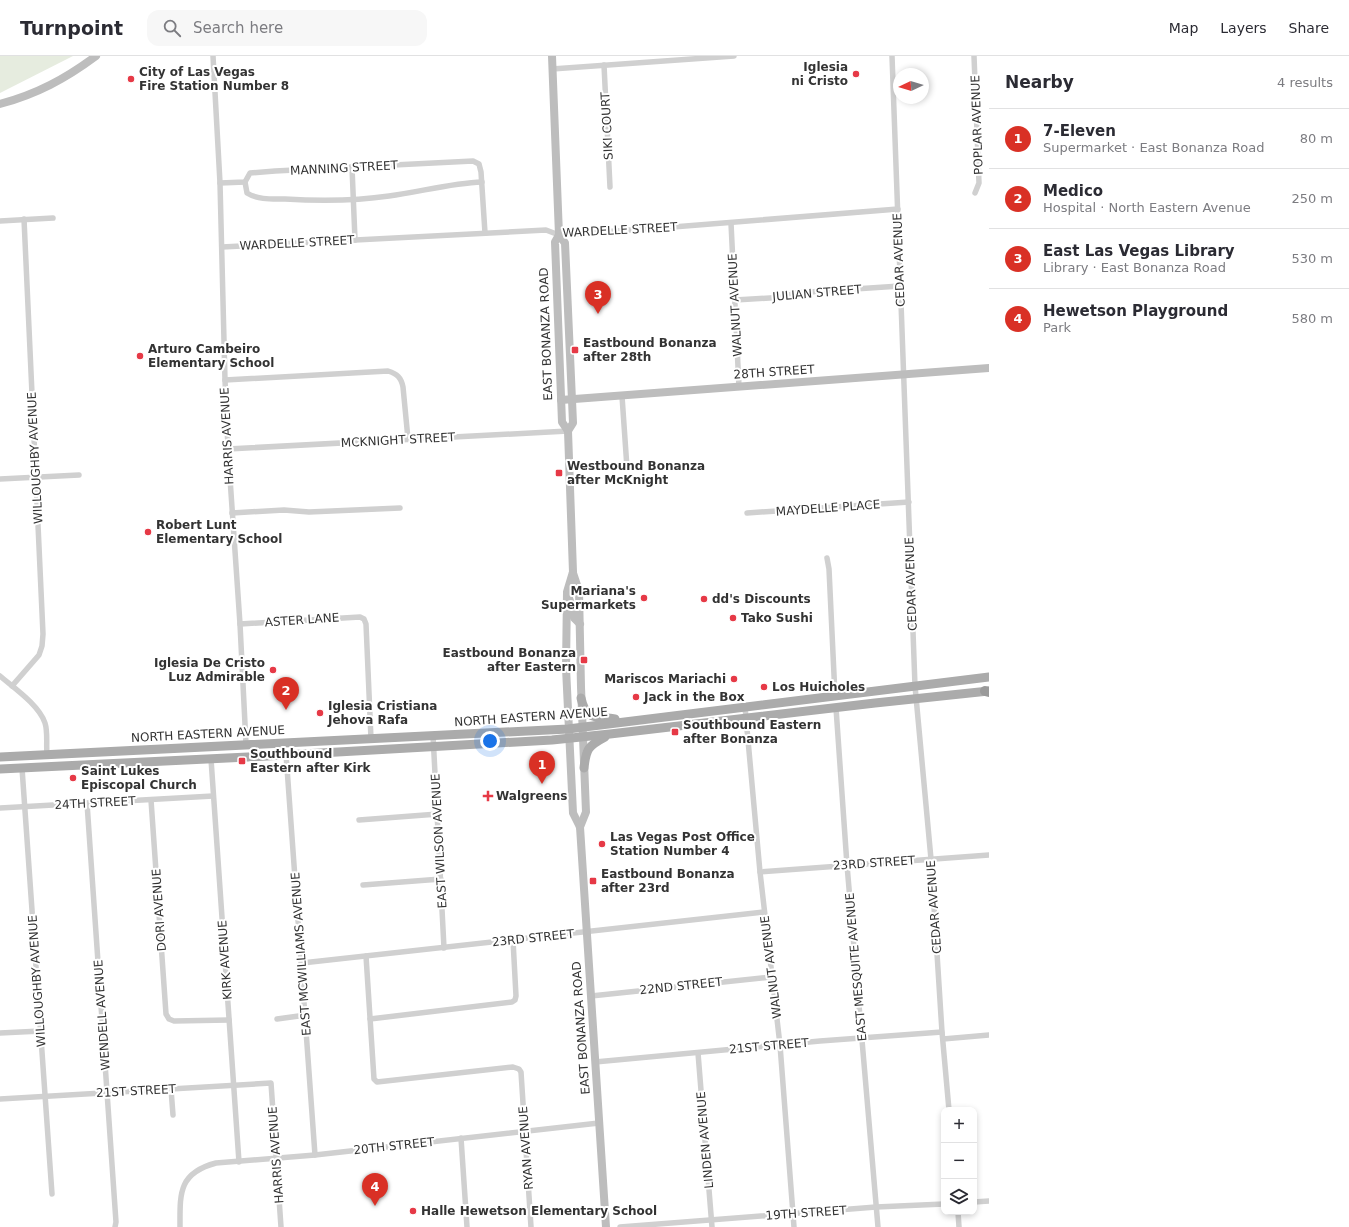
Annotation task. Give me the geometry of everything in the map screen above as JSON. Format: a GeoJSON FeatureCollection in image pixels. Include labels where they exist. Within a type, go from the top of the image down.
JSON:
{"type":"FeatureCollection","features":[{"type":"Feature","properties":{"kind":"main road"},"geometry":{"type":"LineString","coordinates":[[0,104],[45,89],[69,76],[96,56]]}},
{"type":"Feature","properties":{"kind":"main road","name":"EAST BONANZA ROAD"},"geometry":{"type":"LineString","coordinates":[[552,56],[559,235],[565,243],[572,400],[573,424],[568,431]]}},
{"type":"Feature","properties":{"kind":"main road","name":"EAST BONANZA ROAD"},"geometry":{"type":"LineString","coordinates":[[559,235],[554,242],[562,422],[568,431],[573,572],[579,591],[582,737],[586,812],[580,827]]}},
{"type":"Feature","properties":{"kind":"main road","name":"28TH STREET"},"geometry":{"type":"LineString","coordinates":[[561,400],[989,368]]}},
{"type":"Feature","properties":{"kind":"main road","name":"EAST BONANZA ROAD"},"geometry":{"type":"LineString","coordinates":[[573,572],[567,592],[566,668],[568,738],[573,813],[580,827],[606,1227]]}},
{"type":"Feature","properties":{"kind":"main road"},"geometry":{"type":"LineString","coordinates":[[567,592],[574,612],[574,618],[580,624]]}},
{"type":"Feature","properties":{"kind":"main road","name":"NORTH EASTERN AVENUE"},"geometry":{"type":"LineString","coordinates":[[0,757],[582,727],[989,677]]}},
{"type":"Feature","properties":{"kind":"main road","name":"NORTH EASTERN AVENUE"},"geometry":{"type":"LineString","coordinates":[[5,768],[582,737],[988,691]]}},
{"type":"Feature","properties":{"kind":"main road"},"geometry":{"type":"LineString","coordinates":[[581,698],[584,709],[592,717],[628,721]]}},
{"type":"Feature","properties":{"kind":"main road"},"geometry":{"type":"LineString","coordinates":[[683,726],[687,720],[709,717],[714,711]]}},
{"type":"Feature","properties":{"kind":"main road"},"geometry":{"type":"LineString","coordinates":[[584,768],[589,747],[594,742],[610,734]]}},
{"type":"Feature","properties":{"kind":"main road"},"geometry":{"type":"LineString","coordinates":[[286,754],[293,748],[337,740]]}},
{"type":"Feature","properties":{"kind":"main road"},"geometry":{"type":"LineString","coordinates":[[192,759],[202,752],[239,750],[246,744]]}},
{"type":"Feature","properties":{"kind":"main road"},"geometry":{"type":"LineString","coordinates":[[5,768],[19,763],[38,762],[47,755]]}},
{"type":"Feature","properties":{"kind":"street","name":"HARRIS AVENUE"},"geometry":{"type":"LineString","coordinates":[[212,56],[220,183],[228,449],[240,624],[246,744]]}},
{"type":"Feature","properties":{"kind":"street"},"geometry":{"type":"LineString","coordinates":[[552,69],[734,56]]}},
{"type":"Feature","properties":{"kind":"street","name":"CEDAR AVENUE"},"geometry":{"type":"LineString","coordinates":[[892,56],[915,686],[931,859],[942,1032],[949,1107]]}},
{"type":"Feature","properties":{"kind":"street","name":"POPLAR AVENUE"},"geometry":{"type":"LineString","coordinates":[[974,56],[979,183],[975,193]]}},
{"type":"Feature","properties":{"kind":"street","name":"SIKI COURT"},"geometry":{"type":"LineString","coordinates":[[604,65],[610,187]]}},
{"type":"Feature","properties":{"kind":"street","name":"MANNING STREET"},"geometry":{"type":"LineString","coordinates":[[220,183],[245,182],[250,174],[473,161],[479,164],[482,182]]}},
{"type":"Feature","properties":{"kind":"street"},"geometry":{"type":"LineString","coordinates":[[352,167],[355,240]]}},
{"type":"Feature","properties":{"kind":"street"},"geometry":{"type":"LineString","coordinates":[[245,182],[247,193],[253,197],[295,200],[353,199],[387,196],[463,183],[482,182],[485,233]]}},
{"type":"Feature","properties":{"kind":"street","name":"WARDELLE STREET"},"geometry":{"type":"LineString","coordinates":[[222,247],[546,230],[559,235],[898,209]]}},
{"type":"Feature","properties":{"kind":"street"},"geometry":{"type":"LineString","coordinates":[[0,221],[53,218]]}},
{"type":"Feature","properties":{"kind":"street","name":"WILLOUGHBY AVENUE"},"geometry":{"type":"LineString","coordinates":[[12,686],[39,655],[42,646],[43,634],[24,219]]}},
{"type":"Feature","properties":{"kind":"street","name":"WALNUT AVENUE"},"geometry":{"type":"LineString","coordinates":[[731,223],[739,387]]}},
{"type":"Feature","properties":{"kind":"street","name":"JULIAN STREET"},"geometry":{"type":"LineString","coordinates":[[735,300],[785,297],[794,293],[900,286]]}},
{"type":"Feature","properties":{"kind":"street"},"geometry":{"type":"LineString","coordinates":[[225,380],[388,371],[397,374],[402,380],[408,439]]}},
{"type":"Feature","properties":{"kind":"street"},"geometry":{"type":"LineString","coordinates":[[622,396],[627,468]]}},
{"type":"Feature","properties":{"kind":"street","name":"MCKNIGHT STREET"},"geometry":{"type":"LineString","coordinates":[[228,449],[568,431]]}},
{"type":"Feature","properties":{"kind":"street"},"geometry":{"type":"LineString","coordinates":[[0,479],[79,476]]}},
{"type":"Feature","properties":{"kind":"street","name":"MAYDELLE PLACE"},"geometry":{"type":"LineString","coordinates":[[747,513],[908,502]]}},
{"type":"Feature","properties":{"kind":"street"},"geometry":{"type":"LineString","coordinates":[[232,513],[284,510],[309,512],[400,508]]}},
{"type":"Feature","properties":{"kind":"street"},"geometry":{"type":"LineString","coordinates":[[827,558],[829,569],[835,696]]}},
{"type":"Feature","properties":{"kind":"street","name":"ASTER LANE"},"geometry":{"type":"LineString","coordinates":[[240,624],[328,618],[360,617],[364,619],[366,624],[371,738]]}},
{"type":"Feature","properties":{"kind":"street"},"geometry":{"type":"LineString","coordinates":[[0,676],[36,708],[42,717],[46,725],[47,755]]}},
{"type":"Feature","properties":{"kind":"street","name":"WALNUT AVENUE"},"geometry":{"type":"LineString","coordinates":[[745,707],[764,912],[780,1045],[794,1227]]}},
{"type":"Feature","properties":{"kind":"street","name":"EAST MESQUITE AVENUE"},"geometry":{"type":"LineString","coordinates":[[836,708],[847,865],[878,1227]]}},
{"type":"Feature","properties":{"kind":"street","name":"EAST WILSON AVENUE"},"geometry":{"type":"LineString","coordinates":[[433,735],[444,948]]}},
{"type":"Feature","properties":{"kind":"street","name":"EAST MCWILLIAMS AVENUE"},"geometry":{"type":"LineString","coordinates":[[286,754],[316,1155]]}},
{"type":"Feature","properties":{"kind":"street","name":"KIRK AVENUE"},"geometry":{"type":"LineString","coordinates":[[211,758],[239,1162]]}},
{"type":"Feature","properties":{"kind":"street","name":"WILLOUGHBY AVENUE"},"geometry":{"type":"LineString","coordinates":[[22,768],[52,1194]]}},
{"type":"Feature","properties":{"kind":"street","name":"24TH STREET"},"geometry":{"type":"LineString","coordinates":[[0,808],[213,796]]}},
{"type":"Feature","properties":{"kind":"street","name":"DORI AVENUE"},"geometry":{"type":"LineString","coordinates":[[151,800],[166,1014],[169,1019],[174,1021],[229,1020]]}},
{"type":"Feature","properties":{"kind":"street","name":"WENDELL AVENUE"},"geometry":{"type":"LineString","coordinates":[[87,803],[116,1222],[115,1227]]}},
{"type":"Feature","properties":{"kind":"street"},"geometry":{"type":"LineString","coordinates":[[359,820],[438,814]]}},
{"type":"Feature","properties":{"kind":"street","name":"23RD STREET"},"geometry":{"type":"LineString","coordinates":[[760,872],[989,855]]}},
{"type":"Feature","properties":{"kind":"street"},"geometry":{"type":"LineString","coordinates":[[363,885],[441,879]]}},
{"type":"Feature","properties":{"kind":"street","name":"23RD STREET"},"geometry":{"type":"LineString","coordinates":[[302,963],[764,912]]}},
{"type":"Feature","properties":{"kind":"street"},"geometry":{"type":"LineString","coordinates":[[366,956],[370,1019],[512,1002],[515,1000],[516,996],[513,940]]}},
{"type":"Feature","properties":{"kind":"street","name":"22ND STREET"},"geometry":{"type":"LineString","coordinates":[[591,996],[772,977]]}},
{"type":"Feature","properties":{"kind":"street"},"geometry":{"type":"LineString","coordinates":[[277,1019],[306,1015]]}},
{"type":"Feature","properties":{"kind":"street","name":"RYAN AVENUE"},"geometry":{"type":"LineString","coordinates":[[370,1019],[374,1079],[377,1082],[513,1068],[519,1069],[521,1072],[531,1227]]}},
{"type":"Feature","properties":{"kind":"street"},"geometry":{"type":"LineString","coordinates":[[0,1033],[41,1031]]}},
{"type":"Feature","properties":{"kind":"street","name":"21ST STREET"},"geometry":{"type":"LineString","coordinates":[[595,1062],[942,1032]]}},
{"type":"Feature","properties":{"kind":"street"},"geometry":{"type":"LineString","coordinates":[[943,1039],[989,1035]]}},
{"type":"Feature","properties":{"kind":"street","name":"LINDEN AVENUE"},"geometry":{"type":"LineString","coordinates":[[698,1053],[712,1227]]}},
{"type":"Feature","properties":{"kind":"street","name":"HARRIS AVENUE"},"geometry":{"type":"LineString","coordinates":[[272,1083],[281,1227]]}},
{"type":"Feature","properties":{"kind":"street","name":"21ST STREET"},"geometry":{"type":"LineString","coordinates":[[0,1099],[272,1083]]}},
{"type":"Feature","properties":{"kind":"street"},"geometry":{"type":"LineString","coordinates":[[171,1089],[173,1115]]}},
{"type":"Feature","properties":{"kind":"street","name":"20TH STREET"},"geometry":{"type":"LineString","coordinates":[[180,1227],[180,1197],[184,1185],[192,1174],[206,1166],[216,1163],[316,1155],[599,1122]]}},
{"type":"Feature","properties":{"kind":"street"},"geometry":{"type":"LineString","coordinates":[[461,1138],[467,1227]]}},
{"type":"Feature","properties":{"kind":"street"},"geometry":{"type":"LineString","coordinates":[[977,1202],[989,1201]]}},
{"type":"Feature","properties":{"kind":"street","name":"19TH STREET"},"geometry":{"type":"LineString","coordinates":[[620,1227],[876,1207],[941,1204]]}},
{"type":"Feature","properties":{"kind":"street"},"geometry":{"type":"LineString","coordinates":[[958,1215],[959,1227]]}},
{"type":"Feature","properties":{"kind":"shaded area"},"geometry":{"type":"Polygon","coordinates":[[[0,56],[73,56],[0,93],[0,56]]]}},
{"type":"Feature","properties":{"kind":"place","name":"Iglesia ni Cristo"},"geometry":{"type":"Point","coordinates":[856,74]}},
{"type":"Feature","properties":{"kind":"place","name":"City of Las Vegas Fire Station Number 8"},"geometry":{"type":"Point","coordinates":[131,79]}},
{"type":"Feature","properties":{"kind":"place","name":"East Las Vegas Library"},"geometry":{"type":"Point","coordinates":[598,314]}},
{"type":"Feature","properties":{"kind":"place","name":"Eastbound Bonanza after 28th"},"geometry":{"type":"Point","coordinates":[575,350]}},
{"type":"Feature","properties":{"kind":"place","name":"Arturo Cambeiro Elementary School"},"geometry":{"type":"Point","coordinates":[140,356]}},
{"type":"Feature","properties":{"kind":"place","name":"Westbound Bonanza after McKnight"},"geometry":{"type":"Point","coordinates":[559,473]}},
{"type":"Feature","properties":{"kind":"place","name":"Robert Lunt Elementary School"},"geometry":{"type":"Point","coordinates":[148,532]}},
{"type":"Feature","properties":{"kind":"place","name":"Mariana's Supermarkets"},"geometry":{"type":"Point","coordinates":[644,598]}},
{"type":"Feature","properties":{"kind":"place","name":"dd's Discounts"},"geometry":{"type":"Point","coordinates":[704,599]}},
{"type":"Feature","properties":{"kind":"place","name":"Tako Sushi"},"geometry":{"type":"Point","coordinates":[733,618]}},
{"type":"Feature","properties":{"kind":"place","name":"Eastbound Bonanza after Eastern"},"geometry":{"type":"Point","coordinates":[584,660]}},
{"type":"Feature","properties":{"kind":"place","name":"Iglesia De Cristo Luz Admirable"},"geometry":{"type":"Point","coordinates":[273,670]}},
{"type":"Feature","properties":{"kind":"place","name":"Mariscos Mariachi"},"geometry":{"type":"Point","coordinates":[734,679]}},
{"type":"Feature","properties":{"kind":"place","name":"Los Huicholes"},"geometry":{"type":"Point","coordinates":[764,687]}},
{"type":"Feature","properties":{"kind":"place","name":"Jack in the Box"},"geometry":{"type":"Point","coordinates":[636,697]}},
{"type":"Feature","properties":{"kind":"place","name":"Medico"},"geometry":{"type":"Point","coordinates":[286,710]}},
{"type":"Feature","properties":{"kind":"place","name":"Iglesia Cristiana Jehova Rafa"},"geometry":{"type":"Point","coordinates":[320,713]}},
{"type":"Feature","properties":{"kind":"place","name":"Southbound Eastern after Bonanza"},"geometry":{"type":"Point","coordinates":[675,732]}},
{"type":"Feature","properties":{"kind":"place","name":"Southbound Eastern after Kirk"},"geometry":{"type":"Point","coordinates":[242,761]}},
{"type":"Feature","properties":{"kind":"place","name":"Saint Lukes Episcopal Church"},"geometry":{"type":"Point","coordinates":[73,778]}},
{"type":"Feature","properties":{"kind":"place","name":"7-Eleven"},"geometry":{"type":"Point","coordinates":[542,784]}},
{"type":"Feature","properties":{"kind":"place","name":"Walgreens"},"geometry":{"type":"Point","coordinates":[488,796]}},
{"type":"Feature","properties":{"kind":"place","name":"Las Vegas Post Office Station Number 4"},"geometry":{"type":"Point","coordinates":[602,844]}},
{"type":"Feature","properties":{"kind":"place","name":"Eastbound Bonanza after 23rd"},"geometry":{"type":"Point","coordinates":[593,881]}},
{"type":"Feature","properties":{"kind":"place","name":"Hewetson Playground"},"geometry":{"type":"Point","coordinates":[375,1206]}},
{"type":"Feature","properties":{"kind":"place","name":"Halle Hewetson Elementary School"},"geometry":{"type":"Point","coordinates":[413,1211]}}]}
